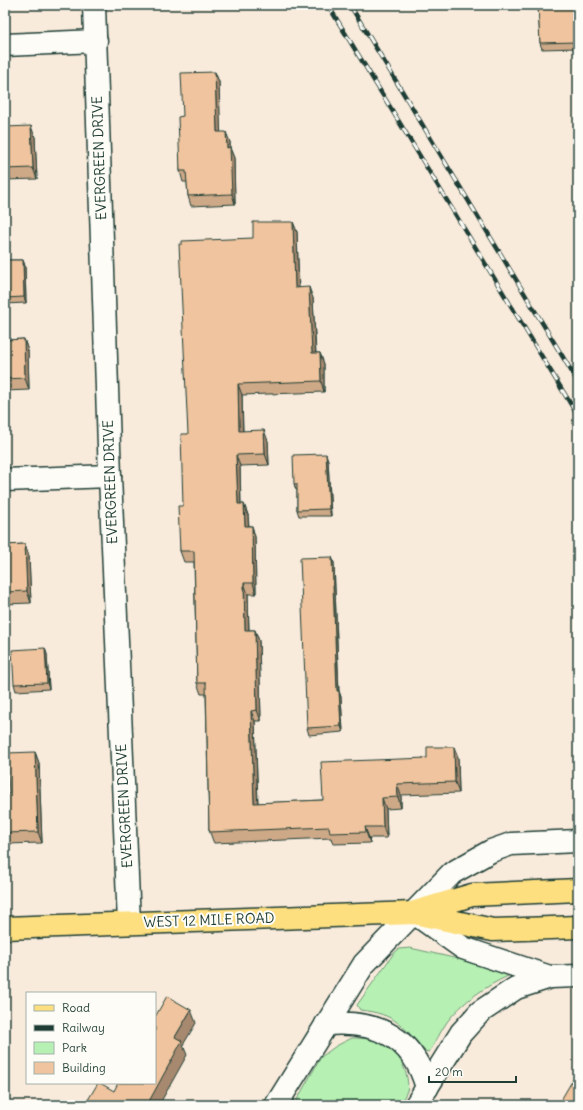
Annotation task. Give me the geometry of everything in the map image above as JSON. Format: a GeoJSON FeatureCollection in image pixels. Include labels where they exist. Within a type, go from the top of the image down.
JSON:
{"type":"FeatureCollection","features":[{"type":"Feature","properties":{"kind":"main road","name":"WEST 12 MILE ROAD"},"geometry":{"type":"LineString","coordinates":[[414,913],[472,895],[578,890]]}},
{"type":"Feature","properties":{"kind":"main road","name":"WEST 12 MILE ROAD"},"geometry":{"type":"LineString","coordinates":[[5,928],[414,913],[494,930],[578,927]]}},
{"type":"Feature","properties":{"kind":"street","name":"EVERGREEN DRIVE"},"geometry":{"type":"LineString","coordinates":[[94,5],[110,476],[129,923]]}},
{"type":"Feature","properties":{"kind":"street"},"geometry":{"type":"LineString","coordinates":[[5,45],[96,41]]}},
{"type":"Feature","properties":{"kind":"street"},"geometry":{"type":"LineString","coordinates":[[5,480],[110,476]]}},
{"type":"Feature","properties":{"kind":"street"},"geometry":{"type":"LineString","coordinates":[[276,1105],[364,964],[452,872],[491,851],[511,844],[578,841]]}},
{"type":"Feature","properties":{"kind":"street"},"geometry":{"type":"LineString","coordinates":[[414,913],[463,948],[550,977]]}},
{"type":"Feature","properties":{"kind":"street"},"geometry":{"type":"LineString","coordinates":[[422,1096],[461,1033],[480,1012],[516,988],[550,977],[578,976]]}},
{"type":"Feature","properties":{"kind":"street"},"geometry":{"type":"LineString","coordinates":[[326,1024],[347,1022],[364,1025],[399,1039],[412,1054],[423,1074],[422,1096]]}},
{"type":"Feature","properties":{"kind":"green space"},"geometry":{"type":"Polygon","coordinates":[[[410,948],[507,970],[509,972],[508,976],[467,1001],[453,1015],[447,1022],[429,1052],[425,1051],[404,1028],[391,1018],[360,1010],[357,1005],[394,953],[399,949],[410,948]]]}},
{"type":"Feature","properties":{"kind":"green space"},"geometry":{"type":"Polygon","coordinates":[[[352,1038],[368,1039],[383,1043],[394,1051],[405,1071],[408,1085],[407,1091],[400,1105],[294,1105],[321,1057],[336,1046],[352,1038]]]}},
{"type":"Feature","properties":{"kind":"building"},"geometry":{"type":"Polygon","coordinates":[[[538,5],[575,5],[576,42],[540,43],[538,5]]]}},
{"type":"Feature","properties":{"kind":"building"},"geometry":{"type":"Polygon","coordinates":[[[215,72],[217,132],[226,132],[227,148],[230,147],[232,194],[188,196],[186,171],[180,171],[178,117],[183,116],[181,73],[215,72]]]}},
{"type":"Feature","properties":{"kind":"building"},"geometry":{"type":"Polygon","coordinates":[[[31,126],[33,168],[5,169],[5,127],[31,126]]]}},
{"type":"Feature","properties":{"kind":"building"},"geometry":{"type":"Polygon","coordinates":[[[253,222],[293,222],[295,288],[309,287],[312,353],[320,353],[321,381],[238,384],[239,431],[264,430],[265,454],[236,455],[238,504],[244,504],[245,526],[252,526],[253,583],[244,583],[245,630],[255,630],[257,710],[251,711],[254,803],[323,800],[321,762],[427,758],[427,747],[454,747],[455,782],[397,784],[398,797],[382,798],[383,827],[365,827],[366,832],[330,833],[329,827],[210,832],[209,830],[206,683],[197,683],[194,551],[180,551],[178,506],[183,506],[181,434],[188,434],[179,244],[182,244],[182,241],[253,238],[253,222]]]}},
{"type":"Feature","properties":{"kind":"building"},"geometry":{"type":"Polygon","coordinates":[[[5,260],[23,260],[24,297],[5,298],[5,260]]]}},
{"type":"Feature","properties":{"kind":"building"},"geometry":{"type":"Polygon","coordinates":[[[24,339],[25,378],[5,379],[5,340],[24,339]]]}},
{"type":"Feature","properties":{"kind":"building"},"geometry":{"type":"Polygon","coordinates":[[[326,454],[329,509],[297,510],[297,484],[294,484],[293,455],[326,454]]]}},
{"type":"Feature","properties":{"kind":"building"},"geometry":{"type":"Polygon","coordinates":[[[25,544],[27,591],[5,592],[5,545],[25,544]]]}},
{"type":"Feature","properties":{"kind":"building"},"geometry":{"type":"Polygon","coordinates":[[[332,557],[337,691],[339,691],[341,726],[307,728],[300,558],[332,557]]]}},
{"type":"Feature","properties":{"kind":"building"},"geometry":{"type":"Polygon","coordinates":[[[45,648],[47,683],[14,684],[12,650],[45,648]]]}},
{"type":"Feature","properties":{"kind":"building"},"geometry":{"type":"Polygon","coordinates":[[[35,752],[38,832],[5,833],[5,794],[9,794],[7,753],[35,752]]]}},
{"type":"Feature","properties":{"kind":"building"},"geometry":{"type":"Polygon","coordinates":[[[167,996],[191,1010],[175,1037],[182,1041],[147,1105],[85,1105],[97,1084],[102,1084],[114,1091],[118,1084],[156,1084],[156,1015],[167,996]]]}},
{"type":"Feature","properties":{"kind":"building"},"geometry":{"type":"Polygon","coordinates":[[[578,1071],[578,1105],[558,1105],[578,1071]]]}},
{"type":"Feature","properties":{"kind":"railway"},"geometry":{"type":"LineString","coordinates":[[328,5],[578,416]]}},
{"type":"Feature","properties":{"kind":"railway"},"geometry":{"type":"LineString","coordinates":[[350,5],[578,382]]}}]}
